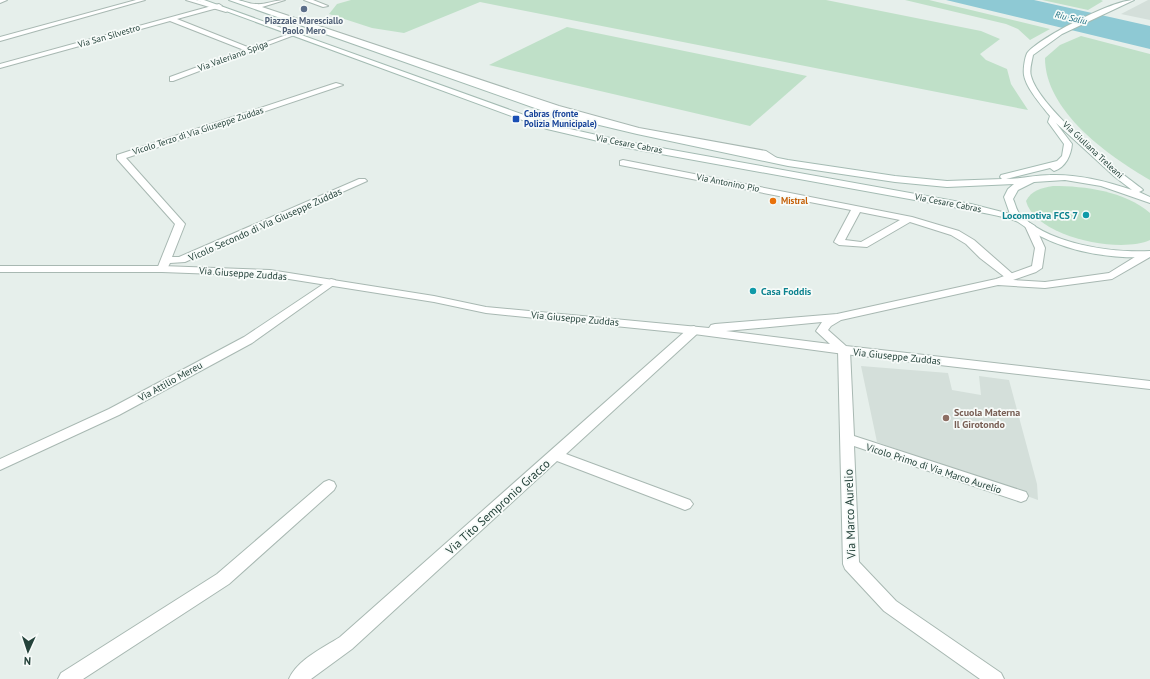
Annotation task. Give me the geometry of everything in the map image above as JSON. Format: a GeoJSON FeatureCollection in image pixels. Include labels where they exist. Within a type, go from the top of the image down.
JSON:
{"type":"FeatureCollection","features":[{"type":"Feature","properties":{"kind":"street"},"geometry":{"type":"LineString","coordinates":[[0,1],[4,0]]}},
{"type":"Feature","properties":{"kind":"street"},"geometry":{"type":"LineString","coordinates":[[0,39],[142,0]]}},
{"type":"Feature","properties":{"kind":"street"},"geometry":{"type":"LineString","coordinates":[[189,0],[216,6]]}},
{"type":"Feature","properties":{"kind":"street","name":"Via Cesare Cabras"},"geometry":{"type":"LineString","coordinates":[[199,0],[550,126],[628,144],[971,207],[1021,220]]}},
{"type":"Feature","properties":{"kind":"street","name":"Via Cesare Cabras"},"geometry":{"type":"LineString","coordinates":[[232,0],[552,111],[637,132],[776,160],[926,183],[979,183],[1059,178],[1089,181],[1115,186],[1150,200]]}},
{"type":"Feature","properties":{"kind":"street"},"geometry":{"type":"LineString","coordinates":[[237,0],[252,6]]}},
{"type":"Feature","properties":{"kind":"street"},"geometry":{"type":"LineString","coordinates":[[230,10],[230,7],[236,5],[252,6],[282,0]]}},
{"type":"Feature","properties":{"kind":"street"},"geometry":{"type":"LineString","coordinates":[[307,0],[325,6]]}},
{"type":"Feature","properties":{"kind":"street","name":"Via Giuliana Treleani"},"geometry":{"type":"LineString","coordinates":[[1131,0],[1102,12],[1060,33],[1039,46],[1030,54],[1027,76],[1037,94],[1054,116],[1063,122],[1089,150],[1150,200]]}},
{"type":"Feature","properties":{"kind":"street","name":"Via San Silvestro"},"geometry":{"type":"LineString","coordinates":[[0,66],[216,6]]}},
{"type":"Feature","properties":{"kind":"street"},"geometry":{"type":"LineString","coordinates":[[170,19],[249,50]]}},
{"type":"Feature","properties":{"kind":"street","name":"Via Valeriano Spiga"},"geometry":{"type":"LineString","coordinates":[[173,79],[294,34]]}},
{"type":"Feature","properties":{"kind":"street","name":"Vicolo Terzo di Via Giuseppe Zuddas"},"geometry":{"type":"LineString","coordinates":[[164,264],[180,224],[120,157],[339,85]]}},
{"type":"Feature","properties":{"kind":"street","name":"Via Giuliana Treleani"},"geometry":{"type":"LineString","coordinates":[[1021,220],[1011,209],[1008,198],[1012,190],[1033,180],[1066,157],[1068,144],[1052,122],[1054,116]]}},
{"type":"Feature","properties":{"kind":"street"},"geometry":{"type":"LineString","coordinates":[[979,183],[1059,162]]}},
{"type":"Feature","properties":{"kind":"street","name":"Via Antonino Pio"},"geometry":{"type":"LineString","coordinates":[[623,163],[909,219],[955,233],[970,242],[984,256],[1010,276]]}},
{"type":"Feature","properties":{"kind":"street","name":"Vicolo Secondo di Via Giuseppe Zuddas"},"geometry":{"type":"LineString","coordinates":[[164,264],[182,260],[362,181]]}},
{"type":"Feature","properties":{"kind":"street"},"geometry":{"type":"LineString","coordinates":[[857,208],[839,242],[863,245],[909,219]]}},
{"type":"Feature","properties":{"kind":"street"},"geometry":{"type":"LineString","coordinates":[[1021,220],[1064,243],[1092,250],[1121,254],[1149,254]]}},
{"type":"Feature","properties":{"kind":"street"},"geometry":{"type":"LineString","coordinates":[[999,282],[1010,276],[1027,273],[1037,268],[1040,248],[1030,226]]}},
{"type":"Feature","properties":{"kind":"street"},"geometry":{"type":"LineString","coordinates":[[694,330],[837,317],[999,282],[1045,285],[1112,276],[1149,254]]}},
{"type":"Feature","properties":{"kind":"street","name":"Via Giuseppe Zuddas"},"geometry":{"type":"LineString","coordinates":[[0,269],[164,264],[270,273],[434,299],[486,310],[694,330],[844,350],[1150,385]]}},
{"type":"Feature","properties":{"kind":"street","name":"Via Attilio Mereu"},"geometry":{"type":"LineString","coordinates":[[0,465],[114,412],[248,340],[331,282]]}},
{"type":"Feature","properties":{"kind":"street"},"geometry":{"type":"LineString","coordinates":[[837,317],[826,324],[822,331],[844,350]]}},
{"type":"Feature","properties":{"kind":"street","name":"Via Tito Sempronio Gracco"},"geometry":{"type":"LineString","coordinates":[[298,679],[315,664],[346,643],[694,330]]}},
{"type":"Feature","properties":{"kind":"street","name":"Via Marco Aurelio"},"geometry":{"type":"LineString","coordinates":[[844,350],[851,564],[890,606],[995,679]]}},
{"type":"Feature","properties":{"kind":"street","name":"Vicolo Primo di Via Marco Aurelio"},"geometry":{"type":"LineString","coordinates":[[847,439],[1021,496]]}},
{"type":"Feature","properties":{"kind":"street"},"geometry":{"type":"LineString","coordinates":[[555,455],[685,504]]}},
{"type":"Feature","properties":{"kind":"street"},"geometry":{"type":"LineString","coordinates":[[67,679],[223,579],[329,486]]}},
{"type":"Feature","properties":{"kind":"shaded area"},"geometry":{"type":"Polygon","coordinates":[[[1150,0],[1150,20],[1121,14],[1150,0]]]}},
{"type":"Feature","properties":{"kind":"shaded area","name":"Scuola Materna Il Girotondo"},"geometry":{"type":"Polygon","coordinates":[[[861,366],[948,373],[952,390],[981,395],[979,376],[1009,380],[1037,484],[1038,500],[877,442],[861,366]]]}},
{"type":"Feature","properties":{"kind":"green space"},"geometry":{"type":"Polygon","coordinates":[[[351,0],[826,0],[981,31],[1000,39],[980,54],[986,60],[1007,69],[1011,84],[1028,110],[480,2],[404,33],[372,28],[329,14],[337,4],[351,0]]]}},
{"type":"Feature","properties":{"kind":"green space"},"geometry":{"type":"Polygon","coordinates":[[[905,0],[929,0],[1050,29],[1030,40],[1018,29],[1006,24],[905,0]]]}},
{"type":"Feature","properties":{"kind":"green space"},"geometry":{"type":"Polygon","coordinates":[[[1042,0],[1101,0],[1103,1],[1088,10],[1042,0]]]}},
{"type":"Feature","properties":{"kind":"green space"},"geometry":{"type":"Polygon","coordinates":[[[567,27],[807,76],[750,126],[489,65],[567,27]]]}},
{"type":"Feature","properties":{"kind":"green space"},"geometry":{"type":"Polygon","coordinates":[[[1081,36],[1150,54],[1150,180],[1098,145],[1067,114],[1056,96],[1048,77],[1045,58],[1060,45],[1081,36]]]}},
{"type":"Feature","properties":{"kind":"green space"},"geometry":{"type":"Polygon","coordinates":[[[1053,186],[1078,187],[1104,191],[1129,200],[1140,206],[1150,213],[1150,240],[1136,244],[1119,245],[1080,239],[1061,233],[1045,224],[1033,214],[1026,201],[1031,194],[1037,190],[1053,186]]]}},
{"type":"Feature","properties":{"kind":"water","name":"Riu Saliu"},"geometry":{"type":"Polygon","coordinates":[[[946,0],[1034,0],[1150,26],[1150,49],[946,0]]]}},
{"type":"Feature","properties":{"kind":"place","name":"Piazzale Maresciallo Paolo Mero"},"geometry":{"type":"Point","coordinates":[304,9]}},
{"type":"Feature","properties":{"kind":"place","name":"Cabras (fronte Polizia Municipale)"},"geometry":{"type":"Point","coordinates":[516,119]}},
{"type":"Feature","properties":{"kind":"place","name":"Mistral"},"geometry":{"type":"Point","coordinates":[773,201]}},
{"type":"Feature","properties":{"kind":"place","name":"Locomotiva FCS 7"},"geometry":{"type":"Point","coordinates":[1086,215]}},
{"type":"Feature","properties":{"kind":"place","name":"Casa Foddis"},"geometry":{"type":"Point","coordinates":[753,291]}},
{"type":"Feature","properties":{"kind":"place","name":"Scuola Materna Il Girotondo"},"geometry":{"type":"Point","coordinates":[946,418]}}]}
